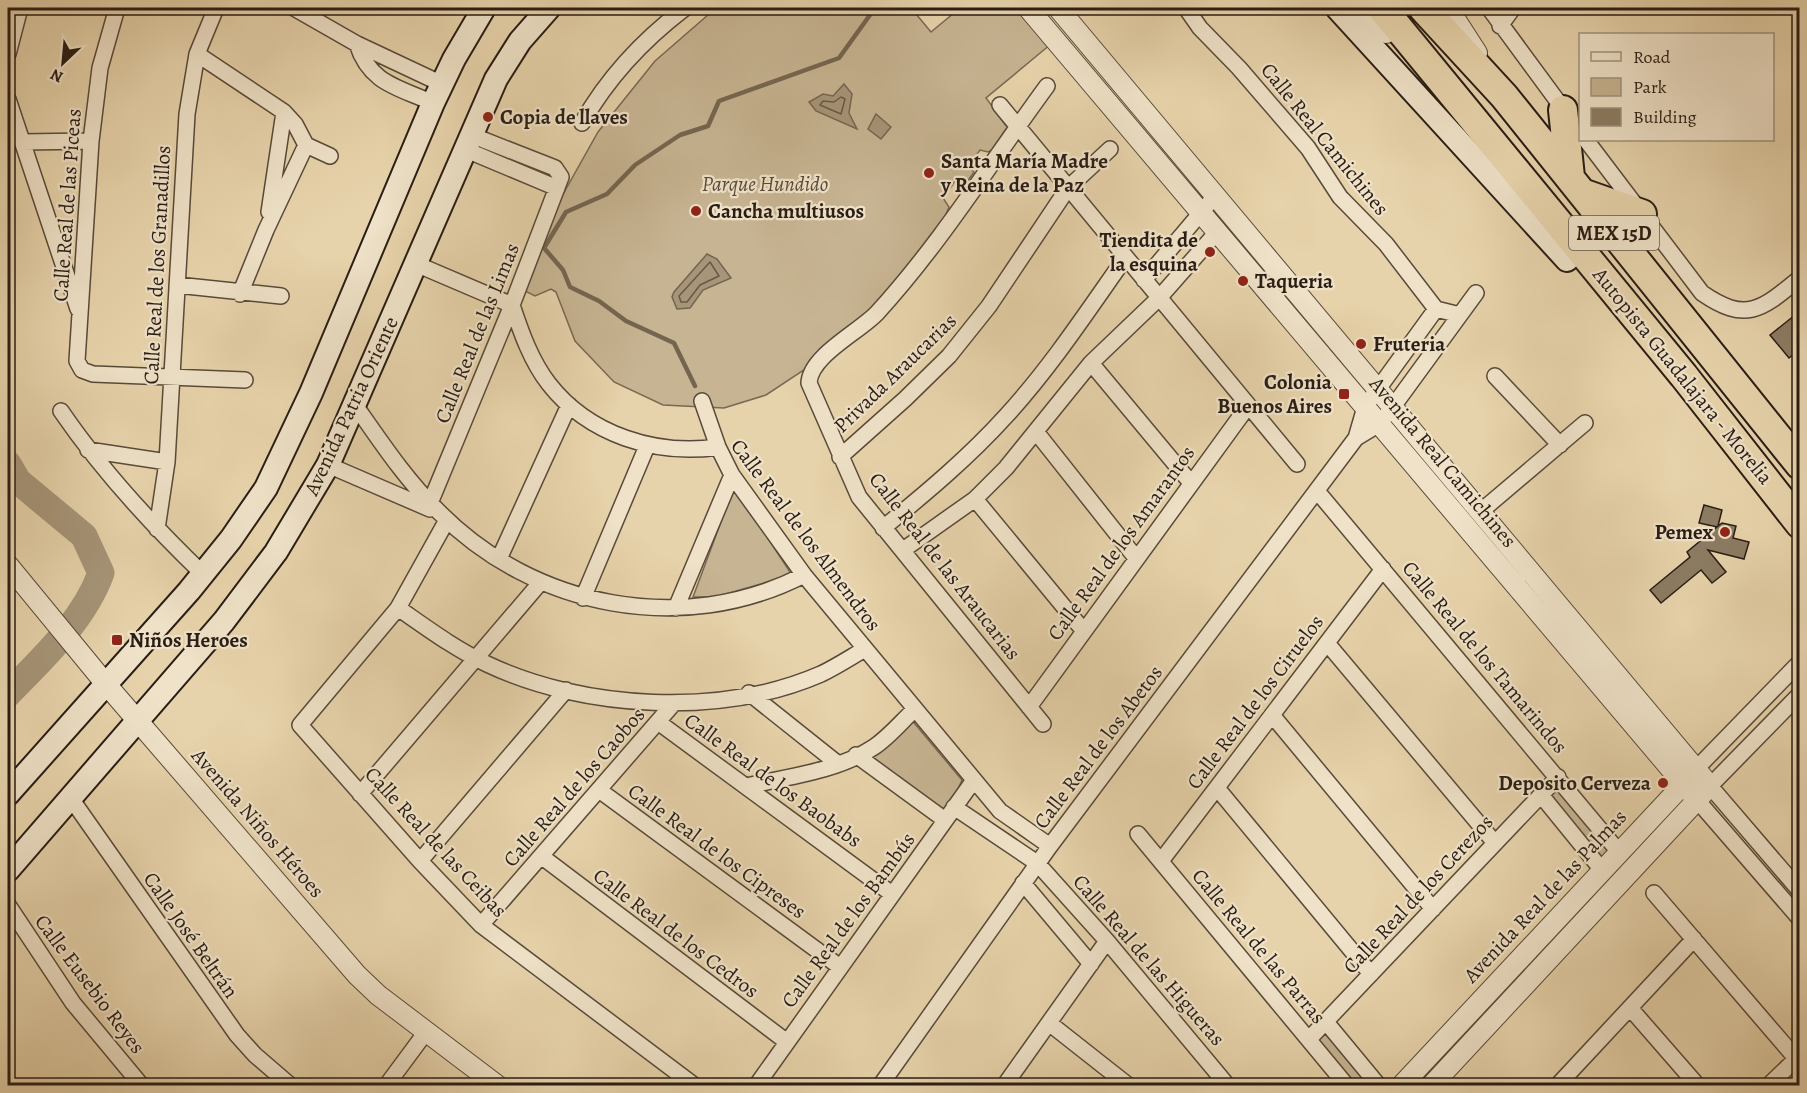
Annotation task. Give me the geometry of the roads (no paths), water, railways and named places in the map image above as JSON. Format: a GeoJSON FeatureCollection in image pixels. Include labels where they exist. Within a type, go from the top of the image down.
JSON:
{"type":"FeatureCollection","features":[{"type":"Feature","properties":{"kind":"highway","name":"Autopista Guadalajara - Morelia"},"geometry":{"type":"LineString","coordinates":[[1382,8],[1684,376],[1800,524]]}},
{"type":"Feature","properties":{"kind":"highway","name":"Autopista Guadalajara - Morelia"},"geometry":{"type":"LineString","coordinates":[[1423,8],[1504,96],[1800,465]]}},
{"type":"Feature","properties":{"kind":"highway"},"geometry":{"type":"LineString","coordinates":[[1563,110],[1576,185],[1642,214]]}},
{"type":"Feature","properties":{"kind":"highway"},"geometry":{"type":"LineString","coordinates":[[1567,260],[1619,316],[1684,376]]}},
{"type":"Feature","properties":{"kind":"main road","name":"Avenida Patria Oriente"},"geometry":{"type":"LineString","coordinates":[[8,794],[203,574],[231,540],[266,488],[311,393],[437,94],[484,8]]}},
{"type":"Feature","properties":{"kind":"main road","name":"Avenida Patria Oriente"},"geometry":{"type":"LineString","coordinates":[[8,870],[224,621],[276,552],[328,465],[496,79],[520,41],[549,8]]}},
{"type":"Feature","properties":{"kind":"main road"},"geometry":{"type":"LineString","coordinates":[[1337,8],[1567,260]]}},
{"type":"Feature","properties":{"kind":"street"},"geometry":{"type":"LineString","coordinates":[[8,54],[20,8]]}},
{"type":"Feature","properties":{"kind":"street","name":"Calle Real de las Piceas"},"geometry":{"type":"LineString","coordinates":[[117,8],[100,68],[91,141],[89,207],[78,361],[82,370],[93,374],[173,376]]}},
{"type":"Feature","properties":{"kind":"street","name":"Calle Real de los Granadillos"},"geometry":{"type":"LineString","coordinates":[[157,529],[167,462],[187,114],[197,54],[216,8]]}},
{"type":"Feature","properties":{"kind":"street"},"geometry":{"type":"LineString","coordinates":[[294,8],[437,94]]}},
{"type":"Feature","properties":{"kind":"street"},"geometry":{"type":"LineString","coordinates":[[582,123],[595,101],[632,55],[685,8]]}},
{"type":"Feature","properties":{"kind":"street","name":"Avenida Real Camichines"},"geometry":{"type":"LineString","coordinates":[[1028,8],[1696,800],[1800,920]]}},
{"type":"Feature","properties":{"kind":"street","name":"Avenida Real Camichines"},"geometry":{"type":"LineString","coordinates":[[1060,8],[1392,408],[1799,889]]}},
{"type":"Feature","properties":{"kind":"street","name":"Calle Real Camichines"},"geometry":{"type":"LineString","coordinates":[[1186,8],[1200,28],[1239,68],[1308,148],[1340,197],[1386,244],[1436,309]]}},
{"type":"Feature","properties":{"kind":"street"},"geometry":{"type":"LineString","coordinates":[[1365,8],[1474,140],[1567,260]]}},
{"type":"Feature","properties":{"kind":"street"},"geometry":{"type":"LineString","coordinates":[[1448,8],[1504,96]]}},
{"type":"Feature","properties":{"kind":"street"},"geometry":{"type":"LineString","coordinates":[[1489,8],[1500,26],[1579,130]]}},
{"type":"Feature","properties":{"kind":"street"},"geometry":{"type":"LineString","coordinates":[[1500,26],[1513,8]]}},
{"type":"Feature","properties":{"kind":"street"},"geometry":{"type":"LineString","coordinates":[[357,44],[365,64],[374,75],[437,94]]}},
{"type":"Feature","properties":{"kind":"street"},"geometry":{"type":"LineString","coordinates":[[197,54],[284,112],[295,124],[306,145],[330,156]]}},
{"type":"Feature","properties":{"kind":"street","name":"Calle Real de las Araucarias"},"geometry":{"type":"LineString","coordinates":[[1043,724],[859,497],[809,382],[811,369],[875,314],[919,265],[1047,86]]}},
{"type":"Feature","properties":{"kind":"street"},"geometry":{"type":"LineString","coordinates":[[8,99],[80,315]]}},
{"type":"Feature","properties":{"kind":"street"},"geometry":{"type":"LineString","coordinates":[[1000,105],[1297,464]]}},
{"type":"Feature","properties":{"kind":"street"},"geometry":{"type":"LineString","coordinates":[[266,230],[284,112]]}},
{"type":"Feature","properties":{"kind":"street"},"geometry":{"type":"LineString","coordinates":[[22,142],[91,141]]}},
{"type":"Feature","properties":{"kind":"street"},"geometry":{"type":"LineString","coordinates":[[1587,141],[1702,293],[1718,304],[1735,310],[1759,308],[1767,305],[1800,278]]}},
{"type":"Feature","properties":{"kind":"street","name":"Calle Real de las Limas"},"geometry":{"type":"LineString","coordinates":[[300,725],[398,608],[559,180],[467,142]]}},
{"type":"Feature","properties":{"kind":"street"},"geometry":{"type":"LineString","coordinates":[[240,294],[266,230],[306,145]]}},
{"type":"Feature","properties":{"kind":"street","name":"Privada Araucarias"},"geometry":{"type":"LineString","coordinates":[[840,457],[949,356],[984,312],[1068,188],[1110,149]]}},
{"type":"Feature","properties":{"kind":"street"},"geometry":{"type":"LineString","coordinates":[[1144,280],[1203,213],[1215,196]]}},
{"type":"Feature","properties":{"kind":"street"},"geometry":{"type":"LineString","coordinates":[[903,550],[975,499],[1036,433],[1091,363],[1159,298],[1218,231]]}},
{"type":"Feature","properties":{"kind":"street"},"geometry":{"type":"LineString","coordinates":[[884,528],[939,481],[1005,417],[1068,339],[1125,258]]}},
{"type":"Feature","properties":{"kind":"street"},"geometry":{"type":"LineString","coordinates":[[416,264],[512,305]]}},
{"type":"Feature","properties":{"kind":"street"},"geometry":{"type":"LineString","coordinates":[[177,285],[240,294],[281,296]]}},
{"type":"Feature","properties":{"kind":"street","name":"Calle Real de los Abetos"},"geometry":{"type":"LineString","coordinates":[[1356,438],[1379,424],[1476,293]]}},
{"type":"Feature","properties":{"kind":"street","name":"Calle Real de los Almendros"},"geometry":{"type":"LineString","coordinates":[[512,305],[532,357],[548,383],[569,405],[593,422],[647,446],[675,450],[718,447],[732,476],[804,575],[974,780],[1000,811],[1050,846]]}},
{"type":"Feature","properties":{"kind":"street"},"geometry":{"type":"LineString","coordinates":[[1436,309],[1460,315]]}},
{"type":"Feature","properties":{"kind":"street","name":"Calle Real de los Abetos"},"geometry":{"type":"LineString","coordinates":[[880,1086],[1037,863],[1356,438],[1365,407],[1436,309]]}},
{"type":"Feature","properties":{"kind":"street"},"geometry":{"type":"LineString","coordinates":[[1091,363],[1191,483]]}},
{"type":"Feature","properties":{"kind":"street"},"geometry":{"type":"LineString","coordinates":[[173,376],[245,380]]}},
{"type":"Feature","properties":{"kind":"street"},"geometry":{"type":"LineString","coordinates":[[1495,376],[1560,445]]}},
{"type":"Feature","properties":{"kind":"street"},"geometry":{"type":"LineString","coordinates":[[702,401],[718,447]]}},
{"type":"Feature","properties":{"kind":"street"},"geometry":{"type":"LineString","coordinates":[[355,405],[404,473],[436,511],[500,559],[540,583],[583,598],[643,608],[676,608],[720,604],[752,596],[779,588],[804,575]]}},
{"type":"Feature","properties":{"kind":"street"},"geometry":{"type":"LineString","coordinates":[[500,559],[569,405]]}},
{"type":"Feature","properties":{"kind":"street","name":"Calle Real de los Amarantos"},"geometry":{"type":"LineString","coordinates":[[1029,707],[1248,406]]}},
{"type":"Feature","properties":{"kind":"street"},"geometry":{"type":"LineString","coordinates":[[61,411],[88,450],[157,529],[203,574]]}},
{"type":"Feature","properties":{"kind":"street"},"geometry":{"type":"LineString","coordinates":[[1480,512],[1585,423]]}},
{"type":"Feature","properties":{"kind":"street"},"geometry":{"type":"LineString","coordinates":[[1036,433],[1136,558]]}},
{"type":"Feature","properties":{"kind":"street"},"geometry":{"type":"LineString","coordinates":[[583,598],[647,446]]}},
{"type":"Feature","properties":{"kind":"street"},"geometry":{"type":"LineString","coordinates":[[88,450],[167,462]]}},
{"type":"Feature","properties":{"kind":"street"},"geometry":{"type":"LineString","coordinates":[[328,465],[436,511]]}},
{"type":"Feature","properties":{"kind":"street"},"geometry":{"type":"LineString","coordinates":[[676,608],[732,476]]}},
{"type":"Feature","properties":{"kind":"street","name":"Calle Real de los Tamarindos"},"geometry":{"type":"LineString","coordinates":[[1317,490],[1619,852]]}},
{"type":"Feature","properties":{"kind":"street"},"geometry":{"type":"LineString","coordinates":[[975,499],[1083,630]]}},
{"type":"Feature","properties":{"kind":"street","name":"Avenida Niños Héroes"},"geometry":{"type":"LineString","coordinates":[[8,565],[87,658],[105,683],[357,975],[378,995],[498,1086]]}},
{"type":"Feature","properties":{"kind":"street","name":"Calle Real de los Ciruelos"},"geometry":{"type":"LineString","coordinates":[[1161,861],[1383,569]]}},
{"type":"Feature","properties":{"kind":"street"},"geometry":{"type":"LineString","coordinates":[[360,794],[540,583]]}},
{"type":"Feature","properties":{"kind":"street"},"geometry":{"type":"LineString","coordinates":[[398,608],[476,658],[566,690],[638,702],[674,703],[748,693],[821,674],[865,649]]}},
{"type":"Feature","properties":{"kind":"street"},"geometry":{"type":"LineString","coordinates":[[1327,642],[1495,843]]}},
{"type":"Feature","properties":{"kind":"street","name":"Avenida Real de las Palmas"},"geometry":{"type":"LineString","coordinates":[[1401,1086],[1696,769],[1800,662]]}},
{"type":"Feature","properties":{"kind":"street"},"geometry":{"type":"LineString","coordinates":[[420,861],[566,690]]}},
{"type":"Feature","properties":{"kind":"street"},"geometry":{"type":"LineString","coordinates":[[748,693],[837,763]]}},
{"type":"Feature","properties":{"kind":"street"},"geometry":{"type":"LineString","coordinates":[[1431,1086],[1696,800],[1800,694]]}},
{"type":"Feature","properties":{"kind":"street","name":"Calle Real de los Caobos"},"geometry":{"type":"LineString","coordinates":[[482,925],[674,703]]}},
{"type":"Feature","properties":{"kind":"street"},"geometry":{"type":"LineString","coordinates":[[746,786],[837,763],[874,747],[915,709]]}},
{"type":"Feature","properties":{"kind":"street"},"geometry":{"type":"LineString","coordinates":[[1272,715],[1433,909]]}},
{"type":"Feature","properties":{"kind":"street","name":"Calle Real de los Baobabs"},"geometry":{"type":"LineString","coordinates":[[658,722],[892,894]]}},
{"type":"Feature","properties":{"kind":"street","name":"Calle Real de las Ceibas"},"geometry":{"type":"LineString","coordinates":[[300,725],[420,861],[482,925],[695,1086]]}},
{"type":"Feature","properties":{"kind":"street"},"geometry":{"type":"LineString","coordinates":[[856,755],[945,820]]}},
{"type":"Feature","properties":{"kind":"street","name":"Calle Real de los Cerezos"},"geometry":{"type":"LineString","coordinates":[[1309,1039],[1558,777]]}},
{"type":"Feature","properties":{"kind":"street","name":"Calle Real de los Bambús"},"geometry":{"type":"LineString","coordinates":[[756,1086],[974,780]]}},
{"type":"Feature","properties":{"kind":"street"},"geometry":{"type":"LineString","coordinates":[[1217,788],[1371,974]]}},
{"type":"Feature","properties":{"kind":"street","name":"Calle Real de los Cipreses"},"geometry":{"type":"LineString","coordinates":[[599,790],[840,967]]}},
{"type":"Feature","properties":{"kind":"street"},"geometry":{"type":"LineString","coordinates":[[1540,795],[1602,870]]}},
{"type":"Feature","properties":{"kind":"street","name":"Calle José Beltrán"},"geometry":{"type":"LineString","coordinates":[[70,797],[237,1035],[255,1055],[291,1086]]}},
{"type":"Feature","properties":{"kind":"street","name":"Calle Real de las Higueras"},"geometry":{"type":"LineString","coordinates":[[954,807],[1037,863],[1107,941],[1228,1086]]}},
{"type":"Feature","properties":{"kind":"street","name":"Calle Real de las Parras"},"geometry":{"type":"LineString","coordinates":[[1138,834],[1347,1086]]}},
{"type":"Feature","properties":{"kind":"street","name":"Calle Real de los Cedros"},"geometry":{"type":"LineString","coordinates":[[541,856],[787,1042]]}},
{"type":"Feature","properties":{"kind":"street"},"geometry":{"type":"LineString","coordinates":[[1023,883],[1091,964]]}},
{"type":"Feature","properties":{"kind":"street"},"geometry":{"type":"LineString","coordinates":[[1654,893],[1798,1061],[1768,1086]]}},
{"type":"Feature","properties":{"kind":"street","name":"Calle Eusebio Reyes"},"geometry":{"type":"LineString","coordinates":[[8,905],[73,1003],[142,1086]]}},
{"type":"Feature","properties":{"kind":"street"},"geometry":{"type":"LineString","coordinates":[[1546,930],[1562,945]]}},
{"type":"Feature","properties":{"kind":"street"},"geometry":{"type":"LineString","coordinates":[[1557,1086],[1694,939]]}},
{"type":"Feature","properties":{"kind":"street"},"geometry":{"type":"LineString","coordinates":[[1004,1086],[1107,941]]}},
{"type":"Feature","properties":{"kind":"street"},"geometry":{"type":"LineString","coordinates":[[1630,1008],[1698,1086]]}},
{"type":"Feature","properties":{"kind":"street","name":"Calle Real de las Parras"},"geometry":{"type":"LineString","coordinates":[[1326,1022],[1379,1086]]}},
{"type":"Feature","properties":{"kind":"street"},"geometry":{"type":"LineString","coordinates":[[1049,1023],[1129,1086]]}},
{"type":"Feature","properties":{"kind":"street"},"geometry":{"type":"LineString","coordinates":[[386,1086],[426,1032]]}},
{"type":"Feature","properties":{"kind":"street"},"geometry":{"type":"LineString","coordinates":[[1568,1073],[1579,1086]]}},
{"type":"Feature","properties":{"kind":"water"},"geometry":{"type":"Polygon","coordinates":[[[844,84],[852,94],[849,113],[857,129],[816,111],[809,102],[823,94],[833,96],[844,84]]]}},
{"type":"Feature","properties":{"kind":"water"},"geometry":{"type":"Polygon","coordinates":[[[876,114],[891,127],[881,139],[868,129],[876,114]]]}},
{"type":"Feature","properties":{"kind":"water"},"geometry":{"type":"Polygon","coordinates":[[[707,254],[717,259],[731,278],[703,290],[690,308],[677,309],[672,297],[674,292],[707,254]]]}},
{"type":"Feature","properties":{"kind":"waterway"},"geometry":{"type":"LineString","coordinates":[[695,386],[674,343],[626,321],[599,301],[570,287],[563,270],[544,248],[566,212],[607,194],[635,165],[680,135],[708,126],[719,101],[839,58],[875,8]]}},
{"type":"Feature","properties":{"kind":"waterway"},"geometry":{"type":"LineString","coordinates":[[8,464],[18,481],[84,536],[101,573],[84,607],[61,638],[8,694]]}},
{"type":"Feature","properties":{"kind":"place","name":"Copia de llaves"},"geometry":{"type":"Point","coordinates":[488,117]}},
{"type":"Feature","properties":{"kind":"place","name":"Santa María Madre y Reina de la Paz"},"geometry":{"type":"Point","coordinates":[929,173]}},
{"type":"Feature","properties":{"kind":"place","name":"Cancha multiusos"},"geometry":{"type":"Point","coordinates":[696,211]}},
{"type":"Feature","properties":{"kind":"place","name":"Tiendita de la esquina"},"geometry":{"type":"Point","coordinates":[1210,252]}},
{"type":"Feature","properties":{"kind":"place","name":"Taqueria"},"geometry":{"type":"Point","coordinates":[1243,281]}},
{"type":"Feature","properties":{"kind":"place","name":"Fruteria"},"geometry":{"type":"Point","coordinates":[1361,344]}},
{"type":"Feature","properties":{"kind":"place","name":"Colonia Buenos Aires"},"geometry":{"type":"Point","coordinates":[1344,394]}},
{"type":"Feature","properties":{"kind":"place","name":"Pemex"},"geometry":{"type":"Point","coordinates":[1725,532]}},
{"type":"Feature","properties":{"kind":"place","name":"Niños Heroes"},"geometry":{"type":"Point","coordinates":[117,640]}},
{"type":"Feature","properties":{"kind":"place","name":"Deposito Cerveza"},"geometry":{"type":"Point","coordinates":[1663,783]}},
{"type":"Feature","properties":{"kind":"park label","name":"Parque Hundido"},"geometry":{"type":"Point","coordinates":[765,184]}}]}
